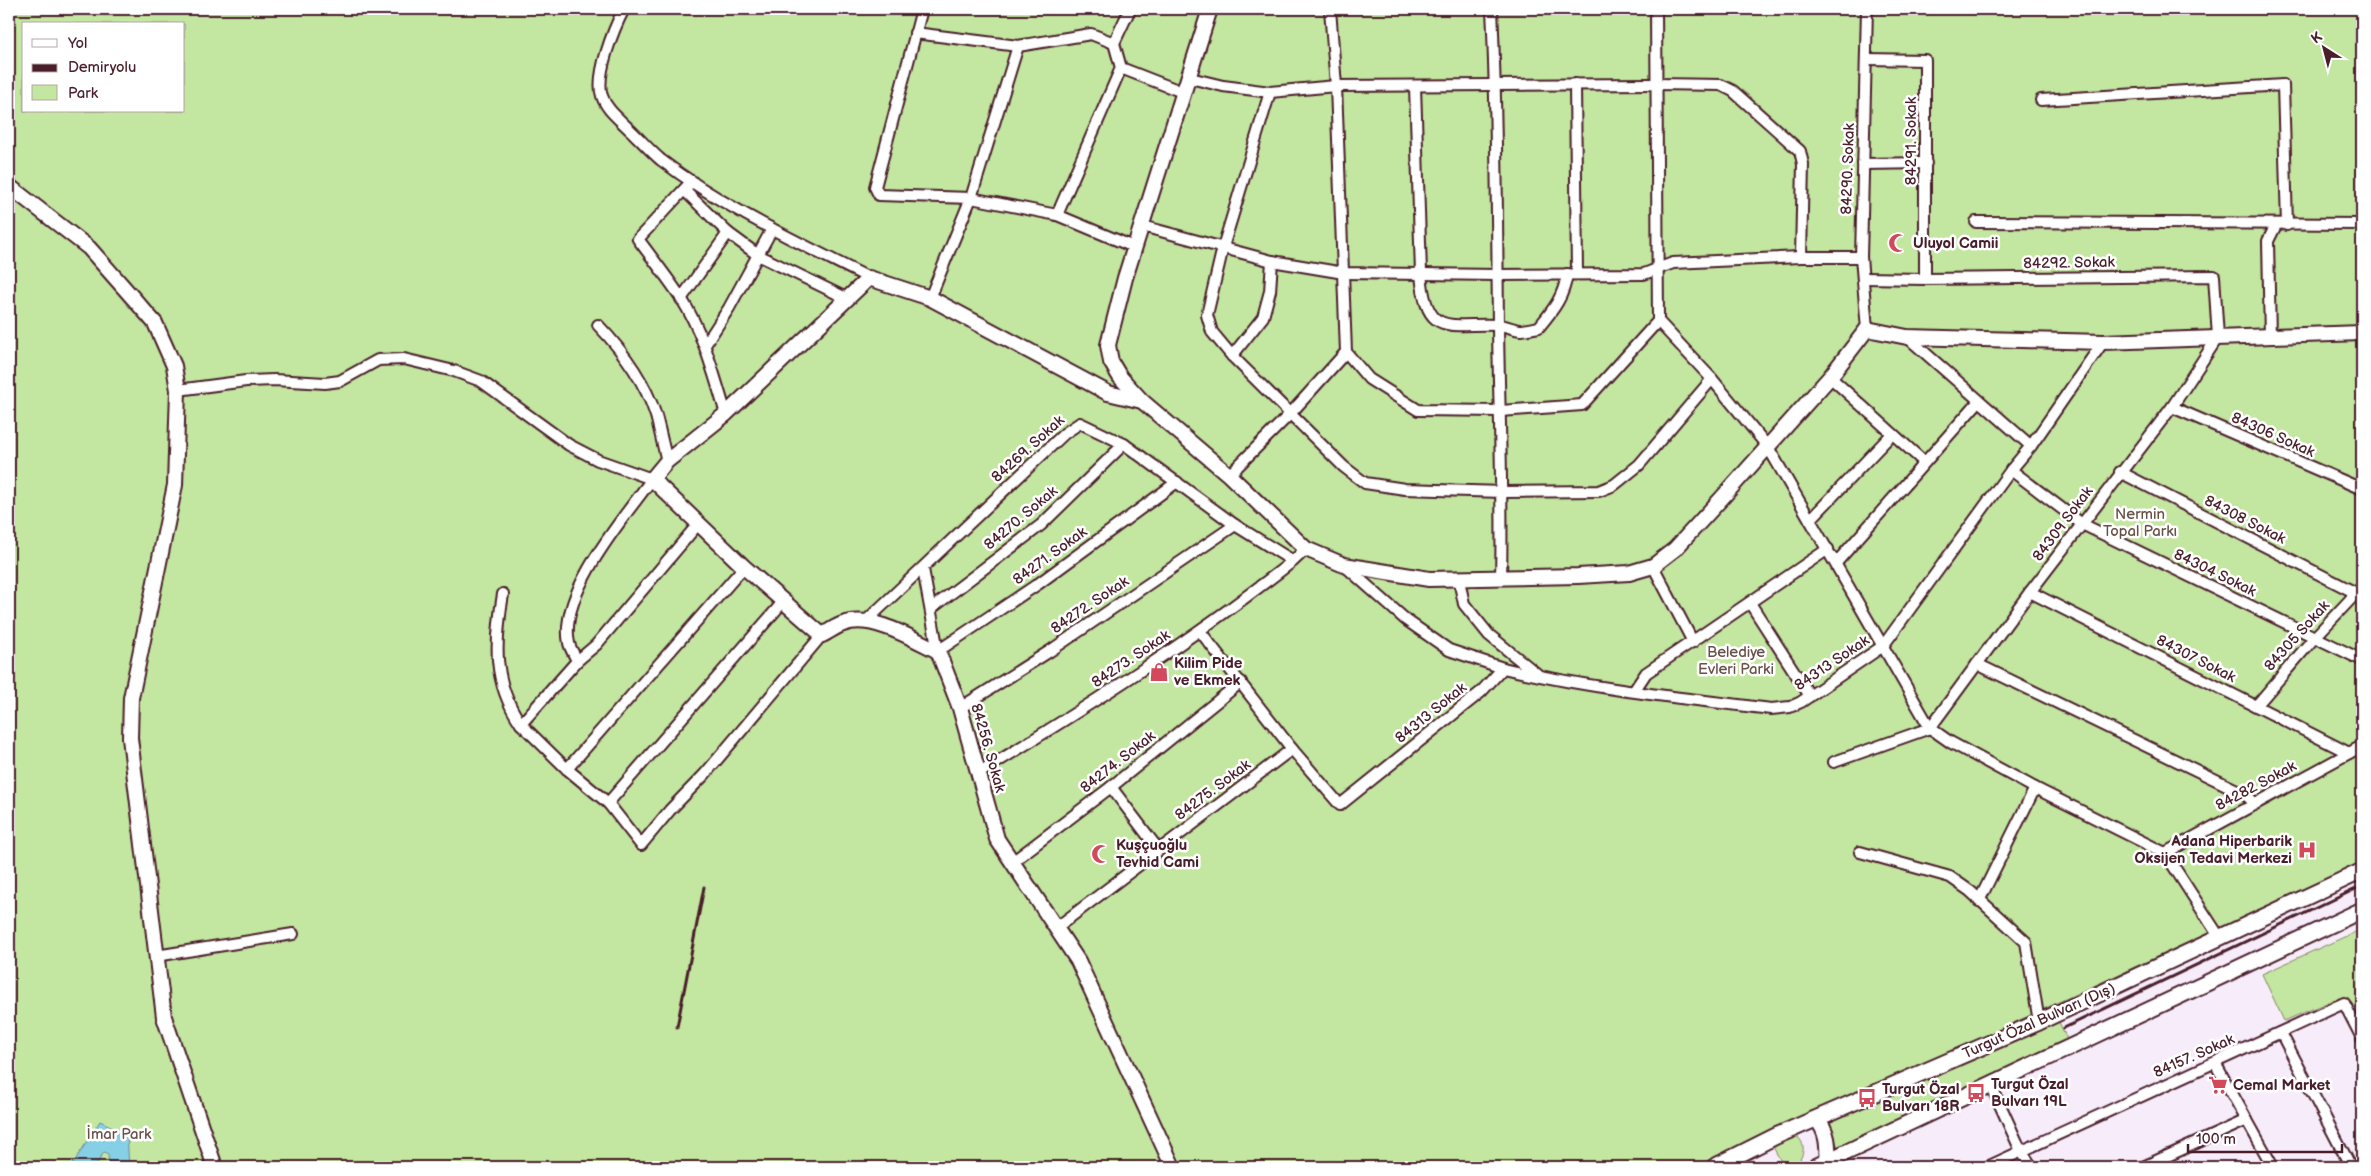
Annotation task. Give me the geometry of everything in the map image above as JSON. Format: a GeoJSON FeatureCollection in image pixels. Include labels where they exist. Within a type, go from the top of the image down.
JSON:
{"type":"FeatureCollection","features":[{"type":"Feature","properties":{"kind":"main road","name":"Turgut Özal Bulvarı (Dış)"},"geometry":{"type":"LineString","coordinates":[[1714,1167],[1816,1119],[2039,1022],[2362,871]]}},
{"type":"Feature","properties":{"kind":"main road"},"geometry":{"type":"LineString","coordinates":[[1822,1165],[2362,910]]}},
{"type":"Feature","properties":{"kind":"main road"},"geometry":{"type":"LineString","coordinates":[[1816,1119],[1825,1131],[1828,1144],[1822,1165]]}},
{"type":"Feature","properties":{"kind":"street"},"geometry":{"type":"LineString","coordinates":[[624,9],[618,21],[601,72],[602,97],[614,114],[659,158],[692,181],[772,229],[869,278],[930,298],[1108,393],[1142,401]]}},
{"type":"Feature","properties":{"kind":"street"},"geometry":{"type":"LineString","coordinates":[[922,9],[875,188],[879,194],[971,198],[1057,215],[1136,248]]}},
{"type":"Feature","properties":{"kind":"street"},"geometry":{"type":"LineString","coordinates":[[1057,215],[1121,68],[1114,44],[1130,9]]}},
{"type":"Feature","properties":{"kind":"street"},"geometry":{"type":"LineString","coordinates":[[1210,9],[1126,278],[1108,345],[1111,362],[1120,377],[1142,401],[1229,474],[1306,549],[1344,565],[1428,579],[1459,580],[1629,573],[1653,566],[1675,549],[1768,447],[1830,377],[1866,329],[1907,337],[2103,342],[2270,338],[2362,333]]}},
{"type":"Feature","properties":{"kind":"street"},"geometry":{"type":"LineString","coordinates":[[1330,9],[1336,86],[1346,352],[1369,379],[1418,410],[1500,411],[1582,405],[1658,321]]}},
{"type":"Feature","properties":{"kind":"street"},"geometry":{"type":"LineString","coordinates":[[1492,9],[1496,86],[1498,325],[1503,492],[1501,579]]}},
{"type":"Feature","properties":{"kind":"street"},"geometry":{"type":"LineString","coordinates":[[1656,9],[1658,321],[1712,379],[1768,447],[1930,728],[1950,742],[2035,788],[2165,853],[2220,938]]}},
{"type":"Feature","properties":{"kind":"street","name":"84290. Sokak"},"geometry":{"type":"LineString","coordinates":[[1866,329],[1861,257],[1867,9]]}},
{"type":"Feature","properties":{"kind":"street"},"geometry":{"type":"LineString","coordinates":[[915,33],[1018,46],[1091,34],[1114,44]]}},
{"type":"Feature","properties":{"kind":"street"},"geometry":{"type":"LineString","coordinates":[[930,298],[971,198],[1018,46]]}},
{"type":"Feature","properties":{"kind":"street","name":"84291. Sokak"},"geometry":{"type":"LineString","coordinates":[[1866,59],[1925,60],[1925,280]]}},
{"type":"Feature","properties":{"kind":"street"},"geometry":{"type":"LineString","coordinates":[[1121,68],[1185,93]]}},
{"type":"Feature","properties":{"kind":"street"},"geometry":{"type":"LineString","coordinates":[[1190,78],[1223,86],[1270,92],[1336,86],[1656,84],[1714,85],[1727,88],[1797,146],[1803,164],[1801,257]]}},
{"type":"Feature","properties":{"kind":"street"},"geometry":{"type":"LineString","coordinates":[[1415,86],[1421,273],[1423,298],[1428,311],[1442,324],[1467,327],[1498,325],[1520,330],[1539,327],[1558,304],[1572,273],[1575,84]]}},
{"type":"Feature","properties":{"kind":"street"},"geometry":{"type":"LineString","coordinates":[[2041,100],[2283,85],[2288,225]]}},
{"type":"Feature","properties":{"kind":"street"},"geometry":{"type":"LineString","coordinates":[[1270,92],[1223,247],[1207,315],[1212,332],[1232,356],[1344,468],[1365,483],[1405,489],[1503,492],[1599,491],[1614,485],[1639,465],[1712,379]]}},
{"type":"Feature","properties":{"kind":"street"},"geometry":{"type":"LineString","coordinates":[[1863,164],[1926,163]]}},
{"type":"Feature","properties":{"kind":"street"},"geometry":{"type":"LineString","coordinates":[[692,181],[638,239],[681,298],[705,345],[726,414]]}},
{"type":"Feature","properties":{"kind":"street"},"geometry":{"type":"LineString","coordinates":[[9,186],[89,248],[155,323],[174,366],[178,390],[175,485],[131,698],[130,738],[164,1016],[215,1167]]}},
{"type":"Feature","properties":{"kind":"street"},"geometry":{"type":"LineString","coordinates":[[684,190],[728,233],[758,255],[848,299]]}},
{"type":"Feature","properties":{"kind":"street"},"geometry":{"type":"LineString","coordinates":[[1976,222],[2362,224]]}},
{"type":"Feature","properties":{"kind":"street"},"geometry":{"type":"LineString","coordinates":[[2270,338],[2268,241],[2276,225]]}},
{"type":"Feature","properties":{"kind":"street"},"geometry":{"type":"LineString","coordinates":[[1142,226],[1272,261],[1344,273],[1644,274],[1673,263],[1801,257],[1861,257]]}},
{"type":"Feature","properties":{"kind":"street"},"geometry":{"type":"LineString","coordinates":[[705,345],[729,308],[772,229]]}},
{"type":"Feature","properties":{"kind":"street"},"geometry":{"type":"LineString","coordinates":[[681,298],[728,233]]}},
{"type":"Feature","properties":{"kind":"street"},"geometry":{"type":"LineString","coordinates":[[1232,356],[1263,317],[1270,291],[1272,261]]}},
{"type":"Feature","properties":{"kind":"street","name":"84292. Sokak"},"geometry":{"type":"LineString","coordinates":[[1863,278],[1925,280],[2214,276],[2218,338]]}},
{"type":"Feature","properties":{"kind":"street"},"geometry":{"type":"LineString","coordinates":[[577,661],[569,644],[569,618],[579,585],[614,529],[652,479],[667,462],[726,414],[869,278]]}},
{"type":"Feature","properties":{"kind":"street"},"geometry":{"type":"LineString","coordinates":[[598,325],[618,346],[636,372],[656,415],[667,462]]}},
{"type":"Feature","properties":{"kind":"street"},"geometry":{"type":"LineString","coordinates":[[1907,337],[2031,446]]}},
{"type":"Feature","properties":{"kind":"street","name":"84309 Sokak"},"geometry":{"type":"LineString","coordinates":[[1930,728],[2120,472],[2172,406],[2218,338]]}},
{"type":"Feature","properties":{"kind":"street","name":"84313 Sokak"},"geometry":{"type":"LineString","coordinates":[[1292,749],[1340,805],[1481,692],[1503,668],[1540,677],[1634,691],[1771,709],[1790,707],[1810,696],[1883,646],[2010,470],[2031,446],[2103,342]]}},
{"type":"Feature","properties":{"kind":"street"},"geometry":{"type":"LineString","coordinates":[[1229,474],[1290,413],[1346,352]]}},
{"type":"Feature","properties":{"kind":"street"},"geometry":{"type":"LineString","coordinates":[[178,390],[246,381],[274,380],[324,383],[340,380],[378,360],[404,359],[454,370],[481,381],[569,445],[598,460],[652,479],[744,567],[822,636]]}},
{"type":"Feature","properties":{"kind":"street"},"geometry":{"type":"LineString","coordinates":[[1830,377],[1924,462]]}},
{"type":"Feature","properties":{"kind":"street"},"geometry":{"type":"LineString","coordinates":[[1836,562],[1979,401]]}},
{"type":"Feature","properties":{"kind":"street","name":"84306 Sokak"},"geometry":{"type":"LineString","coordinates":[[2172,406],[2362,489]]}},
{"type":"Feature","properties":{"kind":"street","name":"84269. Sokak"},"geometry":{"type":"LineString","coordinates":[[865,622],[923,569],[1065,432],[1080,423],[1124,444],[1235,525],[1293,560]]}},
{"type":"Feature","properties":{"kind":"street"},"geometry":{"type":"LineString","coordinates":[[1810,520],[1892,434]]}},
{"type":"Feature","properties":{"kind":"street","name":"84270. Sokak"},"geometry":{"type":"LineString","coordinates":[[932,608],[1041,525],[1124,444]]}},
{"type":"Feature","properties":{"kind":"street","name":"84304 Sokak"},"geometry":{"type":"LineString","coordinates":[[2010,470],[2082,524],[2362,660]]}},
{"type":"Feature","properties":{"kind":"street","name":"84308 Sokak"},"geometry":{"type":"LineString","coordinates":[[2120,472],[2359,590]]}},
{"type":"Feature","properties":{"kind":"street","name":"84271. Sokak"},"geometry":{"type":"LineString","coordinates":[[938,650],[1038,584],[1177,482]]}},
{"type":"Feature","properties":{"kind":"street"},"geometry":{"type":"LineString","coordinates":[[521,724],[577,661],[596,645],[699,523]]}},
{"type":"Feature","properties":{"kind":"street","name":"84272. Sokak"},"geometry":{"type":"LineString","coordinates":[[960,708],[1050,651],[1235,525]]}},
{"type":"Feature","properties":{"kind":"street"},"geometry":{"type":"LineString","coordinates":[[1293,560],[1306,549]]}},
{"type":"Feature","properties":{"kind":"street"},"geometry":{"type":"LineString","coordinates":[[1634,691],[1646,674],[1828,549]]}},
{"type":"Feature","properties":{"kind":"street","name":"84273. Sokak"},"geometry":{"type":"LineString","coordinates":[[979,774],[1082,710],[1200,631],[1293,560]]}},
{"type":"Feature","properties":{"kind":"street"},"geometry":{"type":"LineString","coordinates":[[1344,565],[1406,620],[1449,650],[1503,668]]}},
{"type":"Feature","properties":{"kind":"street"},"geometry":{"type":"LineString","coordinates":[[1653,566],[1693,642]]}},
{"type":"Feature","properties":{"kind":"street"},"geometry":{"type":"LineString","coordinates":[[567,769],[744,567]]}},
{"type":"Feature","properties":{"kind":"street"},"geometry":{"type":"LineString","coordinates":[[923,569],[932,608],[938,650]]}},
{"type":"Feature","properties":{"kind":"street"},"geometry":{"type":"LineString","coordinates":[[1459,580],[1464,604],[1489,634],[1540,677]]}},
{"type":"Feature","properties":{"kind":"street","name":"84305 Sokak"},"geometry":{"type":"LineString","coordinates":[[2256,706],[2314,638],[2359,590]]}},
{"type":"Feature","properties":{"kind":"street","name":"84307 Sokak"},"geometry":{"type":"LineString","coordinates":[[2030,592],[2349,753]]}},
{"type":"Feature","properties":{"kind":"street"},"geometry":{"type":"LineString","coordinates":[[503,594],[496,634],[499,674],[509,706],[521,724],[567,769],[608,803],[641,845],[670,810],[705,774],[822,636],[844,623],[865,622],[901,633],[938,650]]}},
{"type":"Feature","properties":{"kind":"street"},"geometry":{"type":"LineString","coordinates":[[608,803],[783,602]]}},
{"type":"Feature","properties":{"kind":"street"},"geometry":{"type":"LineString","coordinates":[[1750,603],[1810,696]]}},
{"type":"Feature","properties":{"kind":"street"},"geometry":{"type":"LineString","coordinates":[[1200,631],[1292,749]]}},
{"type":"Feature","properties":{"kind":"street","name":"84256. Sokak"},"geometry":{"type":"LineString","coordinates":[[938,650],[960,708],[997,839],[1011,863],[1078,961],[1173,1167]]}},
{"type":"Feature","properties":{"kind":"street"},"geometry":{"type":"LineString","coordinates":[[1977,664],[2243,793],[2255,803]]}},
{"type":"Feature","properties":{"kind":"street","name":"84274. Sokak"},"geometry":{"type":"LineString","coordinates":[[1011,863],[1112,787],[1241,682]]}},
{"type":"Feature","properties":{"kind":"street"},"geometry":{"type":"LineString","coordinates":[[1834,762],[1930,728]]}},
{"type":"Feature","properties":{"kind":"street","name":"84282 Sokak"},"geometry":{"type":"LineString","coordinates":[[2165,853],[2362,746]]}},
{"type":"Feature","properties":{"kind":"street","name":"84275. Sokak"},"geometry":{"type":"LineString","coordinates":[[1056,928],[1292,749]]}},
{"type":"Feature","properties":{"kind":"street"},"geometry":{"type":"LineString","coordinates":[[1112,787],[1158,849]]}},
{"type":"Feature","properties":{"kind":"street"},"geometry":{"type":"LineString","coordinates":[[1978,901],[2035,788]]}},
{"type":"Feature","properties":{"kind":"street"},"geometry":{"type":"LineString","coordinates":[[1860,852],[1950,877],[1970,891],[1978,901],[2026,942],[2039,1022]]}},
{"type":"Feature","properties":{"kind":"street"},"geometry":{"type":"LineString","coordinates":[[156,956],[293,934]]}},
{"type":"Feature","properties":{"kind":"street","name":"84157. Sokak"},"geometry":{"type":"LineString","coordinates":[[1987,1167],[2344,1003],[2362,1038]]}},
{"type":"Feature","properties":{"kind":"street"},"geometry":{"type":"LineString","coordinates":[[2281,1033],[2351,1167]]}},
{"type":"Feature","properties":{"kind":"street"},"geometry":{"type":"LineString","coordinates":[[2215,1063],[2273,1167]]}},
{"type":"Feature","properties":{"kind":"street"},"geometry":{"type":"LineString","coordinates":[[1991,1086],[2021,1151],[2032,1167]]}},
{"type":"Feature","properties":{"kind":"street"},"geometry":{"type":"LineString","coordinates":[[2143,1167],[2247,1120]]}},
{"type":"Feature","properties":{"kind":"green space"},"geometry":{"type":"Polygon","coordinates":[[[9,9],[2362,9],[2362,862],[1814,1115],[1713,1167],[9,1167],[9,9]]]}},
{"type":"Feature","properties":{"kind":"green space"},"geometry":{"type":"Polygon","coordinates":[[[2362,929],[2362,1018],[2356,1006],[2338,998],[2284,1021],[2262,974],[2362,929]]]}},
{"type":"Feature","properties":{"kind":"green space"},"geometry":{"type":"Polygon","coordinates":[[[2059,1022],[2068,1041],[1839,1149],[1834,1137],[1819,1124],[2059,1022]]]}},
{"type":"Feature","properties":{"kind":"green space"},"geometry":{"type":"Polygon","coordinates":[[[1795,1135],[1802,1142],[1802,1155],[1793,1167],[1784,1167],[1772,1145],[1795,1135]]]}},
{"type":"Feature","properties":{"kind":"water"},"geometry":{"type":"Polygon","coordinates":[[[100,1121],[127,1134],[129,1167],[109,1167],[108,1154],[104,1152],[95,1167],[71,1167],[100,1121]]]}},
{"type":"Feature","properties":{"kind":"railway"},"geometry":{"type":"LineString","coordinates":[[2064,1028],[2362,886]]}},
{"type":"Feature","properties":{"kind":"railway"},"geometry":{"type":"LineString","coordinates":[[677,1027],[704,887]]}},
{"type":"Feature","properties":{"kind":"place","name":"Uluyol Camii"},"geometry":{"type":"Point","coordinates":[1898,243]}},
{"type":"Feature","properties":{"kind":"place","name":"Kilim Pide ve Ekmek"},"geometry":{"type":"Point","coordinates":[1159,672]}},
{"type":"Feature","properties":{"kind":"place","name":"Adana Hiperbarik Oksijen Tedavi Merkezi"},"geometry":{"type":"Point","coordinates":[2307,850]}},
{"type":"Feature","properties":{"kind":"place","name":"Kuşçuoğlu Tevhid Cami"},"geometry":{"type":"Point","coordinates":[1101,854]}},
{"type":"Feature","properties":{"kind":"place","name":"Cemal Market"},"geometry":{"type":"Point","coordinates":[2218,1085]}},
{"type":"Feature","properties":{"kind":"place","name":"Turgut Özal Bulvarı 19L"},"geometry":{"type":"Point","coordinates":[1976,1093]}},
{"type":"Feature","properties":{"kind":"place","name":"Turgut Özal Bulvarı 18R"},"geometry":{"type":"Point","coordinates":[1867,1098]}},
{"type":"Feature","properties":{"kind":"park label","name":"Nermin Topal Parkı"},"geometry":{"type":"Point","coordinates":[2140,522]}},
{"type":"Feature","properties":{"kind":"park label","name":"Belediye Evleri Parki"},"geometry":{"type":"Point","coordinates":[1736,660]}},
{"type":"Feature","properties":{"kind":"park label","name":"İmar Park"},"geometry":{"type":"Point","coordinates":[119,1134]}}]}
